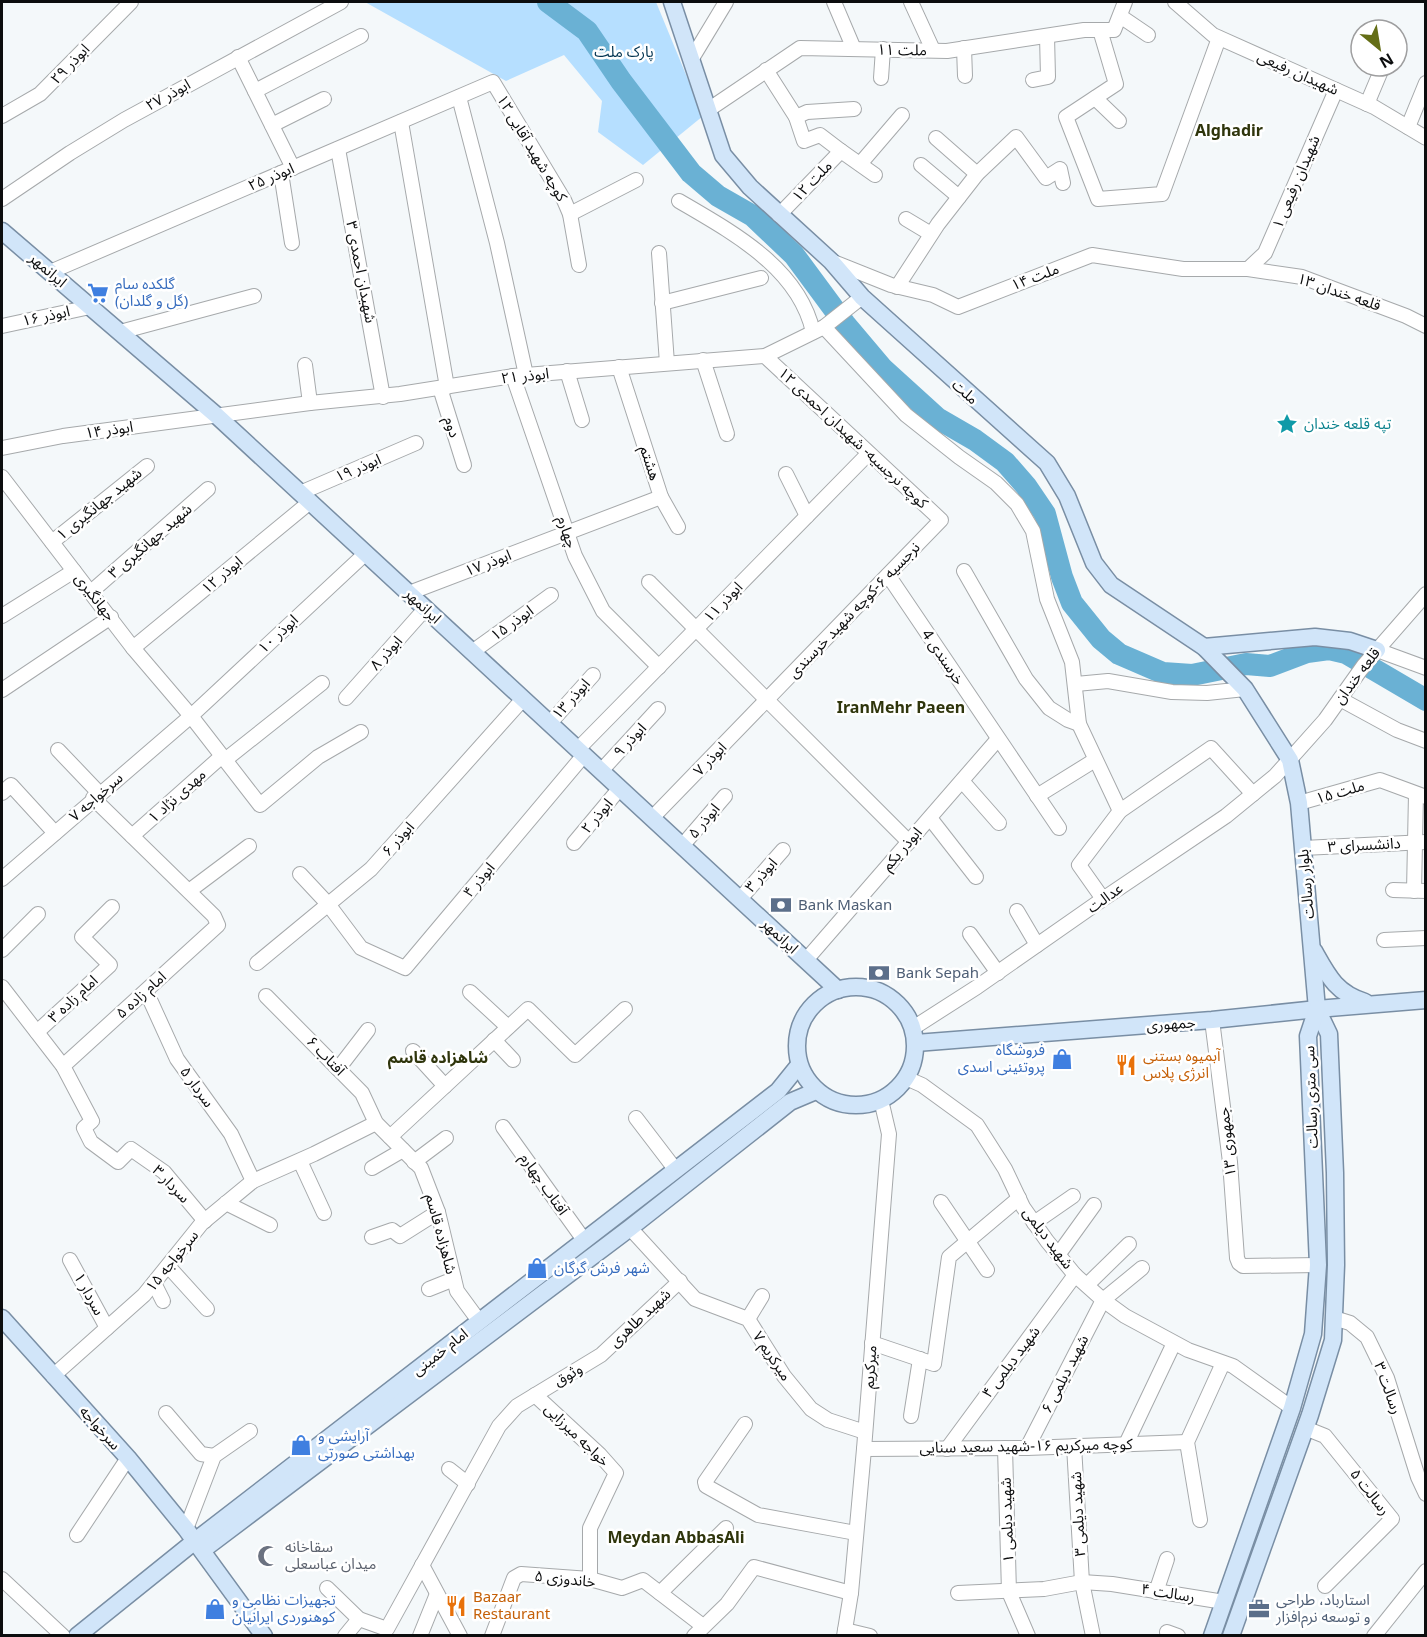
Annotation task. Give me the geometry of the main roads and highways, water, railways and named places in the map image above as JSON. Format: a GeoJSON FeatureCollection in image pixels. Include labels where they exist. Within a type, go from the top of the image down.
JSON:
{"type":"FeatureCollection","features":[{"type":"Feature","properties":{"kind":"main road","name":"ملت"},"geometry":{"type":"LineString","coordinates":[[672,2],[723,155],[750,187],[831,261],[862,297],[1047,463],[1067,496],[1094,563],[1111,585],[1204,647],[1242,685],[1290,760]]}},
{"type":"Feature","properties":{"kind":"main road","name":"ایرانمهر"},"geometry":{"type":"LineString","coordinates":[[2,231],[216,415],[838,990]]}},
{"type":"Feature","properties":{"kind":"main road"},"geometry":{"type":"LineString","coordinates":[[1204,647],[1315,637],[1350,641],[1373,654]]}},
{"type":"Feature","properties":{"kind":"main road","name":"بلوار رسالت"},"geometry":{"type":"LineString","coordinates":[[1290,760],[1299,803],[1317,1009]]}},
{"type":"Feature","properties":{"kind":"main road"},"geometry":{"type":"LineString","coordinates":[[1311,946],[1323,968],[1339,989],[1350,998],[1372,1004]]}},
{"type":"Feature","properties":{"kind":"main road"},"geometry":{"type":"LineString","coordinates":[[853,987],[868,988],[883,993],[901,1008],[914,1036],[914,1059],[900,1086],[881,1100],[859,1106],[843,1105],[816,1091],[806,1079],[799,1065],[796,1050],[803,1020],[818,1002],[838,990],[853,987]]}},
{"type":"Feature","properties":{"kind":"main road","name":"جمهوری"},"geometry":{"type":"LineString","coordinates":[[914,1036],[1212,1020],[1425,1000]]}},
{"type":"Feature","properties":{"kind":"main road","name":"سی متری رسالت"},"geometry":{"type":"LineString","coordinates":[[1212,1635],[1292,1408],[1313,1334],[1318,1265],[1308,1036],[1317,1009]]}},
{"type":"Feature","properties":{"kind":"main road","name":"سی متری رسالت"},"geometry":{"type":"LineString","coordinates":[[1231,1635],[1263,1550],[1333,1340],[1336,1265],[1335,1173],[1329,1034],[1317,1009]]}},
{"type":"Feature","properties":{"kind":"main road","name":"امام خمینی"},"geometry":{"type":"LineString","coordinates":[[77,1635],[194,1540],[778,1090],[799,1065]]}},
{"type":"Feature","properties":{"kind":"main road","name":"امام خمینی"},"geometry":{"type":"LineString","coordinates":[[95,1635],[194,1540],[630,1228],[790,1102],[816,1091]]}},
{"type":"Feature","properties":{"kind":"main road","name":"سرخواجه"},"geometry":{"type":"LineString","coordinates":[[2,1318],[128,1458],[194,1540],[264,1635]]}},
{"type":"Feature","properties":{"kind":"main road"},"geometry":{"type":"LineString","coordinates":[[1246,1543],[1263,1550]]}},
{"type":"Feature","properties":{"kind":"waterway"},"geometry":{"type":"LineString","coordinates":[[548,2],[587,31],[621,81],[691,173],[718,196],[753,216],[794,255],[845,324],[883,369],[937,418],[975,440],[1005,462],[1026,486],[1045,514],[1062,577],[1072,603],[1101,639],[1119,654],[1163,673],[1192,675],[1246,664],[1270,666],[1307,652],[1329,649],[1346,653],[1426,700]]}},
{"type":"Feature","properties":{"kind":"place","name":"گلکده سام (گل و گلدان)"},"geometry":{"type":"Point","coordinates":[98,293]}},
{"type":"Feature","properties":{"kind":"place","name":"تپه قلعه خندان"},"geometry":{"type":"Point","coordinates":[1287,424]}},
{"type":"Feature","properties":{"kind":"place","name":"Bank Maskan"},"geometry":{"type":"Point","coordinates":[781,905]}},
{"type":"Feature","properties":{"kind":"place","name":"Bank Sepah"},"geometry":{"type":"Point","coordinates":[879,973]}},
{"type":"Feature","properties":{"kind":"place","name":"فروشگاه پروتئینی اسدی"},"geometry":{"type":"Point","coordinates":[1062,1059]}},
{"type":"Feature","properties":{"kind":"place","name":"آبمیوه بستنی انرژی پلاس"},"geometry":{"type":"Point","coordinates":[1126,1065]}},
{"type":"Feature","properties":{"kind":"place","name":"شهر فرش گرگان"},"geometry":{"type":"Point","coordinates":[537,1268]}},
{"type":"Feature","properties":{"kind":"place","name":"آرایشی و بهداشتی صورتی"},"geometry":{"type":"Point","coordinates":[301,1445]}},
{"type":"Feature","properties":{"kind":"place","name":"سقاخانه میدان عباسعلی"},"geometry":{"type":"Point","coordinates":[268,1556]}},
{"type":"Feature","properties":{"kind":"place","name":"Bazaar Restaurant"},"geometry":{"type":"Point","coordinates":[456,1606]}},
{"type":"Feature","properties":{"kind":"place","name":"تجهیزات نظامی و کوهنوردی ایرانیان"},"geometry":{"type":"Point","coordinates":[215,1609]}},
{"type":"Feature","properties":{"kind":"place","name":"استارباد، طراحی و توسعه نرم‌افزار"},"geometry":{"type":"Point","coordinates":[1259,1609]}},
{"type":"Feature","properties":{"kind":"district","name":"Alghadir"},"geometry":{"type":"Point","coordinates":[1229,130]}},
{"type":"Feature","properties":{"kind":"district","name":"IranMehr Paeen"},"geometry":{"type":"Point","coordinates":[901,707]}},
{"type":"Feature","properties":{"kind":"district","name":"شاهزاده قاسم"},"geometry":{"type":"Point","coordinates":[438,1057]}},
{"type":"Feature","properties":{"kind":"district","name":"Meydan AbbasAli"},"geometry":{"type":"Point","coordinates":[676,1537]}},
{"type":"Feature","properties":{"kind":"park label","name":"پارک ملت"},"geometry":{"type":"Point","coordinates":[624,52]}}]}
